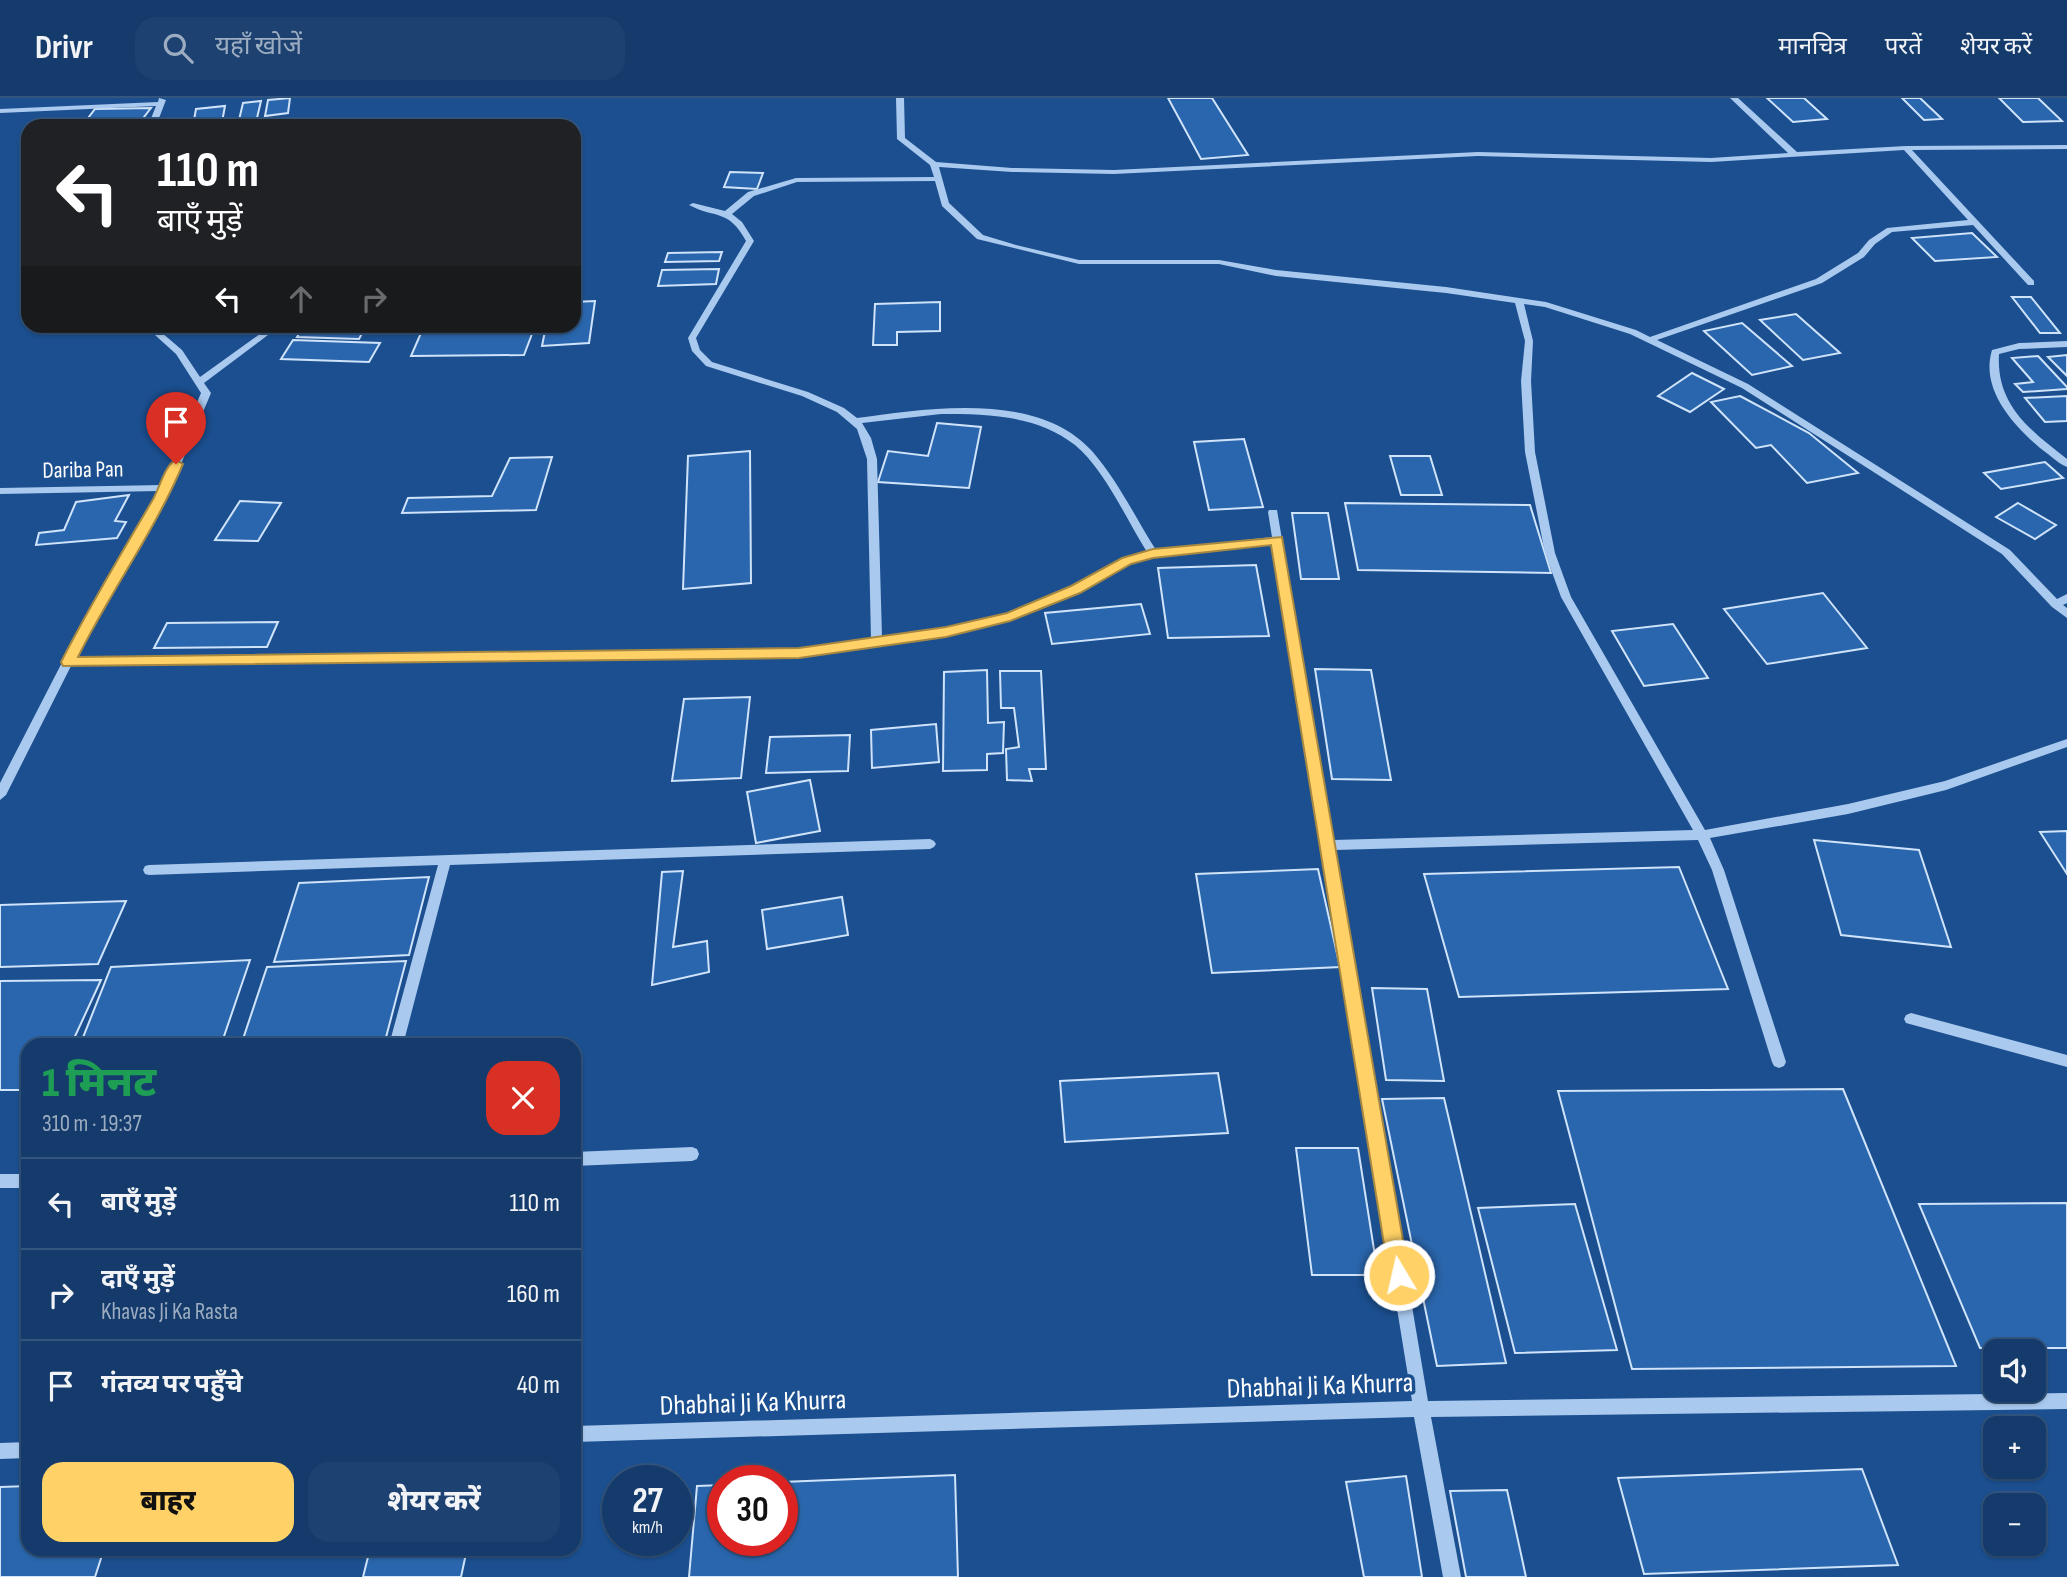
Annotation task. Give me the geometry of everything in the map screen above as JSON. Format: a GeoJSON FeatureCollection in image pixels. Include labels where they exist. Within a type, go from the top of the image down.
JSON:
{"type":"FeatureCollection","features":[{"type":"Feature","properties":{"kind":"street"},"geometry":{"type":"LineString","coordinates":[[900,98],[901,139],[934,164],[1012,170],[1114,172],[1478,154],[1712,160],[1906,148],[2067,147]]}},
{"type":"Feature","properties":{"kind":"street"},"geometry":{"type":"LineString","coordinates":[[1734,98],[1795,155]]}},
{"type":"Feature","properties":{"kind":"street"},"geometry":{"type":"LineString","coordinates":[[0,111],[161,101],[155,119]]}},
{"type":"Feature","properties":{"kind":"street"},"geometry":{"type":"LineString","coordinates":[[1906,148],[2031,283]]}},
{"type":"Feature","properties":{"kind":"street"},"geometry":{"type":"LineString","coordinates":[[934,164],[945,204],[980,237],[1079,261],[1219,262],[1276,273],[1446,290],[1546,305],[1649,340],[1745,386],[2006,552],[2067,614]]}},
{"type":"Feature","properties":{"kind":"street"},"geometry":{"type":"LineString","coordinates":[[727,214],[751,194],[796,180],[938,178]]}},
{"type":"Feature","properties":{"kind":"street"},"geometry":{"type":"LineString","coordinates":[[693,205],[727,214],[742,224],[750,241],[692,338],[696,351],[709,364],[814,397],[856,421],[867,439],[872,459],[877,642]]}},
{"type":"Feature","properties":{"kind":"street"},"geometry":{"type":"LineString","coordinates":[[1649,340],[1819,281],[1861,255],[1872,242],[1891,230],[1975,222]]}},
{"type":"Feature","properties":{"kind":"street"},"geometry":{"type":"LineString","coordinates":[[1519,301],[1529,341],[1526,381],[1530,452],[1550,553],[1566,597],[1702,835],[1717,870],[1779,1062]]}},
{"type":"Feature","properties":{"kind":"street"},"geometry":{"type":"LineString","coordinates":[[0,795],[94,610],[166,488],[205,393],[179,352],[157,333]]}},
{"type":"Feature","properties":{"kind":"street"},"geometry":{"type":"LineString","coordinates":[[198,383],[266,333]]}},
{"type":"Feature","properties":{"kind":"street"},"geometry":{"type":"LineString","coordinates":[[2067,344],[2018,346],[1995,352],[1991,371],[2000,397],[2019,422],[2067,464]]}},
{"type":"Feature","properties":{"kind":"street"},"geometry":{"type":"LineString","coordinates":[[856,421],[906,414],[960,411],[1008,415],[1048,424],[1079,444],[1102,472],[1153,554]]}},
{"type":"Feature","properties":{"kind":"street","name":"Dariba Pan"},"geometry":{"type":"LineString","coordinates":[[0,491],[166,488]]}},
{"type":"Feature","properties":{"kind":"street"},"geometry":{"type":"LineString","coordinates":[[1273,512],[1421,1409],[1452,1577]]}},
{"type":"Feature","properties":{"kind":"street"},"geometry":{"type":"LineString","coordinates":[[68,662],[799,653],[946,632],[1010,617],[1075,589],[1126,561],[1153,554],[1277,540]]}},
{"type":"Feature","properties":{"kind":"street"},"geometry":{"type":"LineString","coordinates":[[2056,604],[2067,598]]}},
{"type":"Feature","properties":{"kind":"street"},"geometry":{"type":"LineString","coordinates":[[1328,845],[1702,835],[1847,809],[1946,785],[2067,743]]}},
{"type":"Feature","properties":{"kind":"street"},"geometry":{"type":"LineString","coordinates":[[149,870],[930,844]]}},
{"type":"Feature","properties":{"kind":"street"},"geometry":{"type":"LineString","coordinates":[[398,1038],[445,861]]}},
{"type":"Feature","properties":{"kind":"street"},"geometry":{"type":"LineString","coordinates":[[1911,1019],[1991,1043],[2067,1061]]}},
{"type":"Feature","properties":{"kind":"street"},"geometry":{"type":"LineString","coordinates":[[581,1158],[692,1154]]}},
{"type":"Feature","properties":{"kind":"street"},"geometry":{"type":"LineString","coordinates":[[0,1181],[21,1181]]}},
{"type":"Feature","properties":{"kind":"street","name":"Dhabhai Ji Ka Khurra"},"geometry":{"type":"LineString","coordinates":[[581,1434],[1421,1409],[2067,1401]]}},
{"type":"Feature","properties":{"kind":"street"},"geometry":{"type":"LineString","coordinates":[[0,1451],[21,1450]]}},
{"type":"Feature","properties":{"kind":"building"},"geometry":{"type":"Polygon","coordinates":[[[290,98],[288,113],[265,116],[268,100],[290,98]]]}},
{"type":"Feature","properties":{"kind":"building"},"geometry":{"type":"Polygon","coordinates":[[[1168,98],[1212,98],[1248,155],[1201,159],[1168,98]]]}},
{"type":"Feature","properties":{"kind":"building"},"geometry":{"type":"Polygon","coordinates":[[[1767,98],[1804,98],[1827,119],[1793,122],[1767,98]]]}},
{"type":"Feature","properties":{"kind":"building"},"geometry":{"type":"Polygon","coordinates":[[[1902,98],[1920,98],[1942,119],[1924,120],[1902,98]]]}},
{"type":"Feature","properties":{"kind":"building"},"geometry":{"type":"Polygon","coordinates":[[[1999,98],[2038,98],[2062,121],[2023,122],[1999,98]]]}},
{"type":"Feature","properties":{"kind":"building"},"geometry":{"type":"Polygon","coordinates":[[[261,101],[257,118],[239,119],[243,103],[261,101]]]}},
{"type":"Feature","properties":{"kind":"building"},"geometry":{"type":"Polygon","coordinates":[[[225,106],[223,119],[194,119],[196,109],[225,106]]]}},
{"type":"Feature","properties":{"kind":"building"},"geometry":{"type":"Polygon","coordinates":[[[151,108],[142,119],[87,119],[95,109],[151,108]]]}},
{"type":"Feature","properties":{"kind":"building"},"geometry":{"type":"Polygon","coordinates":[[[730,172],[763,173],[757,189],[724,187],[730,172]]]}},
{"type":"Feature","properties":{"kind":"building"},"geometry":{"type":"Polygon","coordinates":[[[1972,233],[1997,257],[1935,261],[1912,238],[1972,233]]]}},
{"type":"Feature","properties":{"kind":"building"},"geometry":{"type":"Polygon","coordinates":[[[722,252],[719,261],[665,262],[668,253],[722,252]]]}},
{"type":"Feature","properties":{"kind":"building"},"geometry":{"type":"Polygon","coordinates":[[[719,269],[716,284],[658,286],[662,270],[719,269]]]}},
{"type":"Feature","properties":{"kind":"building"},"geometry":{"type":"Polygon","coordinates":[[[2012,297],[2031,297],[2060,333],[2040,333],[2012,297]]]}},
{"type":"Feature","properties":{"kind":"building"},"geometry":{"type":"Polygon","coordinates":[[[595,301],[589,343],[542,346],[545,333],[581,333],[581,302],[595,301]]]}},
{"type":"Feature","properties":{"kind":"building"},"geometry":{"type":"Polygon","coordinates":[[[940,302],[940,331],[897,332],[897,345],[873,345],[875,304],[940,302]]]}},
{"type":"Feature","properties":{"kind":"building"},"geometry":{"type":"Polygon","coordinates":[[[1796,314],[1840,353],[1803,360],[1760,320],[1796,314]]]}},
{"type":"Feature","properties":{"kind":"building"},"geometry":{"type":"Polygon","coordinates":[[[1742,323],[1792,366],[1752,375],[1704,331],[1742,323]]]}},
{"type":"Feature","properties":{"kind":"building"},"geometry":{"type":"Polygon","coordinates":[[[300,333],[362,333],[359,339],[297,337],[300,333]]]}},
{"type":"Feature","properties":{"kind":"building"},"geometry":{"type":"Polygon","coordinates":[[[421,333],[532,333],[524,355],[411,356],[421,333]]]}},
{"type":"Feature","properties":{"kind":"building"},"geometry":{"type":"Polygon","coordinates":[[[293,340],[380,343],[369,362],[281,359],[293,340]]]}},
{"type":"Feature","properties":{"kind":"building"},"geometry":{"type":"Polygon","coordinates":[[[2067,355],[2067,376],[2048,357],[2067,355]]]}},
{"type":"Feature","properties":{"kind":"building"},"geometry":{"type":"Polygon","coordinates":[[[2038,356],[2067,389],[2023,392],[2015,384],[2033,382],[2012,358],[2038,356]]]}},
{"type":"Feature","properties":{"kind":"building"},"geometry":{"type":"Polygon","coordinates":[[[1692,373],[1724,389],[1690,412],[1658,396],[1692,373]]]}},
{"type":"Feature","properties":{"kind":"building"},"geometry":{"type":"Polygon","coordinates":[[[1740,396],[1809,433],[1858,473],[1807,483],[1771,445],[1756,448],[1711,402],[1740,396]]]}},
{"type":"Feature","properties":{"kind":"building"},"geometry":{"type":"Polygon","coordinates":[[[2067,396],[2067,421],[2045,422],[2025,398],[2067,396]]]}},
{"type":"Feature","properties":{"kind":"building"},"geometry":{"type":"Polygon","coordinates":[[[937,423],[981,427],[969,488],[878,482],[888,451],[928,456],[937,423]]]}},
{"type":"Feature","properties":{"kind":"building"},"geometry":{"type":"Polygon","coordinates":[[[1244,439],[1263,507],[1209,510],[1194,442],[1244,439]]]}},
{"type":"Feature","properties":{"kind":"building"},"geometry":{"type":"Polygon","coordinates":[[[750,451],[751,583],[683,589],[688,456],[750,451]]]}},
{"type":"Feature","properties":{"kind":"building"},"geometry":{"type":"Polygon","coordinates":[[[1390,456],[1430,456],[1442,495],[1401,495],[1390,456]]]}},
{"type":"Feature","properties":{"kind":"building"},"geometry":{"type":"Polygon","coordinates":[[[552,457],[536,510],[402,513],[408,498],[492,496],[510,458],[552,457]]]}},
{"type":"Feature","properties":{"kind":"building"},"geometry":{"type":"Polygon","coordinates":[[[2045,462],[2063,478],[2001,489],[1984,473],[2045,462]]]}},
{"type":"Feature","properties":{"kind":"building"},"geometry":{"type":"Polygon","coordinates":[[[129,495],[115,521],[126,522],[117,538],[36,545],[39,533],[64,530],[76,502],[129,495]]]}},
{"type":"Feature","properties":{"kind":"building"},"geometry":{"type":"Polygon","coordinates":[[[240,501],[281,503],[258,541],[215,540],[240,501]]]}},
{"type":"Feature","properties":{"kind":"building"},"geometry":{"type":"Polygon","coordinates":[[[1345,503],[1530,505],[1551,573],[1358,570],[1345,503]]]}},
{"type":"Feature","properties":{"kind":"building"},"geometry":{"type":"Polygon","coordinates":[[[2018,503],[2056,525],[2035,539],[1996,517],[2018,503]]]}},
{"type":"Feature","properties":{"kind":"building"},"geometry":{"type":"Polygon","coordinates":[[[1292,513],[1328,513],[1339,579],[1301,579],[1292,513]]]}},
{"type":"Feature","properties":{"kind":"building"},"geometry":{"type":"Polygon","coordinates":[[[1256,565],[1269,636],[1168,638],[1158,568],[1256,565]]]}},
{"type":"Feature","properties":{"kind":"building"},"geometry":{"type":"Polygon","coordinates":[[[1823,593],[1867,648],[1767,664],[1724,609],[1823,593]]]}},
{"type":"Feature","properties":{"kind":"building"},"geometry":{"type":"Polygon","coordinates":[[[1141,604],[1150,634],[1052,644],[1045,613],[1141,604]]]}},
{"type":"Feature","properties":{"kind":"building"},"geometry":{"type":"Polygon","coordinates":[[[278,622],[267,647],[154,648],[167,623],[278,622]]]}},
{"type":"Feature","properties":{"kind":"building"},"geometry":{"type":"Polygon","coordinates":[[[1673,624],[1708,678],[1644,686],[1612,631],[1673,624]]]}},
{"type":"Feature","properties":{"kind":"building"},"geometry":{"type":"Polygon","coordinates":[[[1315,669],[1371,670],[1391,780],[1332,779],[1315,669]]]}},
{"type":"Feature","properties":{"kind":"building"},"geometry":{"type":"Polygon","coordinates":[[[987,670],[988,723],[1004,722],[1003,753],[987,754],[987,770],[943,771],[944,672],[987,670]]]}},
{"type":"Feature","properties":{"kind":"building"},"geometry":{"type":"Polygon","coordinates":[[[1000,671],[1041,671],[1046,769],[1029,769],[1032,781],[1007,780],[1006,749],[1019,747],[1014,708],[1001,708],[1000,671]]]}},
{"type":"Feature","properties":{"kind":"building"},"geometry":{"type":"Polygon","coordinates":[[[750,697],[741,778],[672,781],[684,699],[750,697]]]}},
{"type":"Feature","properties":{"kind":"building"},"geometry":{"type":"Polygon","coordinates":[[[936,724],[939,762],[872,768],[871,730],[936,724]]]}},
{"type":"Feature","properties":{"kind":"building"},"geometry":{"type":"Polygon","coordinates":[[[850,735],[848,771],[766,773],[770,737],[850,735]]]}},
{"type":"Feature","properties":{"kind":"building"},"geometry":{"type":"Polygon","coordinates":[[[810,780],[820,831],[756,843],[747,792],[810,780]]]}},
{"type":"Feature","properties":{"kind":"building"},"geometry":{"type":"Polygon","coordinates":[[[2067,831],[2067,874],[2040,832],[2067,831]]]}},
{"type":"Feature","properties":{"kind":"building"},"geometry":{"type":"Polygon","coordinates":[[[1814,840],[1919,850],[1951,947],[1841,935],[1814,840]]]}},
{"type":"Feature","properties":{"kind":"building"},"geometry":{"type":"Polygon","coordinates":[[[1679,867],[1728,989],[1459,997],[1424,874],[1679,867]]]}},
{"type":"Feature","properties":{"kind":"building"},"geometry":{"type":"Polygon","coordinates":[[[1318,869],[1340,967],[1212,973],[1196,874],[1318,869]]]}},
{"type":"Feature","properties":{"kind":"building"},"geometry":{"type":"Polygon","coordinates":[[[683,871],[673,947],[707,941],[709,972],[652,985],[662,872],[683,871]]]}},
{"type":"Feature","properties":{"kind":"building"},"geometry":{"type":"Polygon","coordinates":[[[429,877],[409,955],[274,962],[299,883],[429,877]]]}},
{"type":"Feature","properties":{"kind":"building"},"geometry":{"type":"Polygon","coordinates":[[[842,897],[848,935],[767,949],[762,910],[842,897]]]}},
{"type":"Feature","properties":{"kind":"building"},"geometry":{"type":"Polygon","coordinates":[[[126,901],[98,964],[0,967],[0,905],[126,901]]]}},
{"type":"Feature","properties":{"kind":"building"},"geometry":{"type":"Polygon","coordinates":[[[250,960],[223,1038],[83,1038],[111,967],[250,960]]]}},
{"type":"Feature","properties":{"kind":"building"},"geometry":{"type":"Polygon","coordinates":[[[406,961],[386,1038],[243,1038],[267,967],[406,961]]]}},
{"type":"Feature","properties":{"kind":"building"},"geometry":{"type":"Polygon","coordinates":[[[101,980],[74,1038],[21,1038],[21,1090],[0,1090],[0,981],[101,980]]]}},
{"type":"Feature","properties":{"kind":"building"},"geometry":{"type":"Polygon","coordinates":[[[1372,988],[1427,989],[1444,1081],[1386,1080],[1372,988]]]}},
{"type":"Feature","properties":{"kind":"building"},"geometry":{"type":"Polygon","coordinates":[[[1218,1073],[1228,1133],[1065,1142],[1060,1081],[1218,1073]]]}},
{"type":"Feature","properties":{"kind":"building"},"geometry":{"type":"Polygon","coordinates":[[[1843,1089],[1956,1366],[1632,1369],[1558,1091],[1843,1089]]]}},
{"type":"Feature","properties":{"kind":"building"},"geometry":{"type":"Polygon","coordinates":[[[1444,1098],[1506,1363],[1437,1366],[1382,1099],[1444,1098]]]}},
{"type":"Feature","properties":{"kind":"building"},"geometry":{"type":"Polygon","coordinates":[[[1296,1148],[1358,1148],[1378,1275],[1312,1275],[1296,1148]]]}},
{"type":"Feature","properties":{"kind":"building"},"geometry":{"type":"Polygon","coordinates":[[[2067,1203],[2067,1348],[2046,1348],[2046,1339],[1983,1339],[1983,1348],[1980,1348],[1919,1204],[2067,1203]]]}},
{"type":"Feature","properties":{"kind":"building"},"geometry":{"type":"Polygon","coordinates":[[[1575,1204],[1617,1350],[1515,1353],[1478,1208],[1575,1204]]]}},
{"type":"Feature","properties":{"kind":"building"},"geometry":{"type":"Polygon","coordinates":[[[1862,1469],[1898,1565],[1644,1574],[1618,1478],[1862,1469]]]}},
{"type":"Feature","properties":{"kind":"building"},"geometry":{"type":"Polygon","coordinates":[[[955,1475],[958,1577],[689,1577],[691,1556],[693,1556],[697,1486],[707,1486],[707,1556],[798,1556],[798,1481],[955,1475]]]}},
{"type":"Feature","properties":{"kind":"building"},"geometry":{"type":"Polygon","coordinates":[[[1406,1476],[1422,1577],[1364,1577],[1346,1482],[1406,1476]]]}},
{"type":"Feature","properties":{"kind":"building"},"geometry":{"type":"Polygon","coordinates":[[[21,1486],[21,1556],[102,1556],[95,1577],[0,1577],[0,1487],[21,1486]]]}},
{"type":"Feature","properties":{"kind":"building"},"geometry":{"type":"Polygon","coordinates":[[[1507,1490],[1526,1577],[1466,1577],[1450,1491],[1507,1490]]]}},
{"type":"Feature","properties":{"kind":"building"},"geometry":{"type":"Polygon","coordinates":[[[368,1556],[466,1556],[461,1577],[363,1577],[368,1556]]]}},
{"type":"Feature","properties":{"kind":"route"},"geometry":{"type":"LineString","coordinates":[[176,464],[166,488],[94,610],[68,662],[799,653],[946,632],[1010,617],[1075,589],[1126,561],[1153,554],[1277,540],[1399,1275]]}}]}
